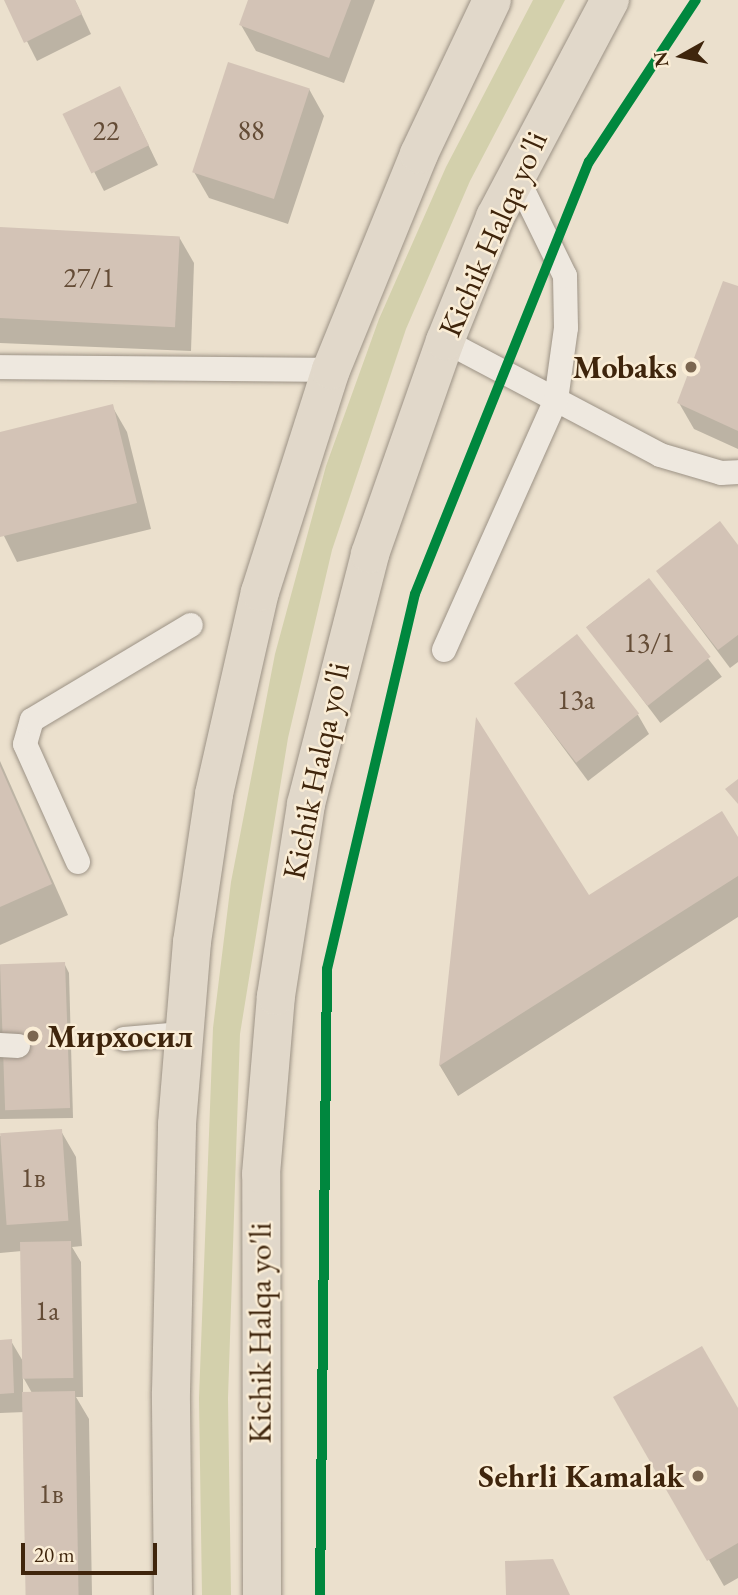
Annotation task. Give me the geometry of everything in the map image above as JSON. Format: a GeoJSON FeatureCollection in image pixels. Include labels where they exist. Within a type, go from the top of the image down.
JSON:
{"type":"FeatureCollection","features":[{"type":"Feature","properties":{"kind":"highway"},"geometry":{"type":"LineString","coordinates":[[173,1595],[172,1365],[182,1034],[209,818],[241,666],[331,370],[419,154],[492,0]]}},
{"type":"Feature","properties":{"kind":"highway","name":"Kichik Halqa yo'li"},"geometry":{"type":"LineString","coordinates":[[262,1595],[261,1174],[290,890],[326,718],[370,554],[444,341],[516,176],[610,0]]}},
{"type":"Feature","properties":{"kind":"lane"},"geometry":{"type":"LineString","coordinates":[[444,650],[556,400],[566,328],[565,276],[516,176]]}},
{"type":"Feature","properties":{"kind":"lane"},"geometry":{"type":"LineString","coordinates":[[444,341],[660,455],[721,473],[738,471]]}},
{"type":"Feature","properties":{"kind":"lane"},"geometry":{"type":"LineString","coordinates":[[0,367],[331,370]]}},
{"type":"Feature","properties":{"kind":"lane"},"geometry":{"type":"LineString","coordinates":[[78,862],[25,744],[32,720],[191,625]]}},
{"type":"Feature","properties":{"kind":"lane"},"geometry":{"type":"LineString","coordinates":[[124,1039],[182,1034]]}},
{"type":"Feature","properties":{"kind":"shaded area"},"geometry":{"type":"Polygon","coordinates":[[[533,0],[565,0],[470,181],[406,329],[332,550],[288,738],[240,1034],[228,1398],[231,1595],[202,1595],[199,1398],[213,1028],[231,882],[275,654],[326,466],[379,319],[446,167],[533,0]]]}},
{"type":"Feature","properties":{"kind":"building"},"geometry":{"type":"Polygon","coordinates":[[[4,0],[75,0],[82,14],[24,43],[4,0]]]}},
{"type":"Feature","properties":{"kind":"building"},"geometry":{"type":"Polygon","coordinates":[[[248,0],[351,0],[329,58],[239,25],[248,0]]]}},
{"type":"Feature","properties":{"kind":"building"},"geometry":{"type":"Polygon","coordinates":[[[228,62],[310,89],[274,199],[192,172],[228,62]]]}},
{"type":"Feature","properties":{"kind":"building"},"geometry":{"type":"Polygon","coordinates":[[[120,86],[149,145],[91,173],[62,114],[120,86]]]}},
{"type":"Feature","properties":{"kind":"building"},"geometry":{"type":"Polygon","coordinates":[[[0,227],[180,236],[175,327],[0,318],[0,227]]]}},
{"type":"Feature","properties":{"kind":"building"},"geometry":{"type":"Polygon","coordinates":[[[723,281],[738,286],[738,431],[677,403],[723,281]]]}},
{"type":"Feature","properties":{"kind":"building"},"geometry":{"type":"Polygon","coordinates":[[[113,404],[137,503],[0,537],[0,432],[113,404]]]}},
{"type":"Feature","properties":{"kind":"building"},"geometry":{"type":"Polygon","coordinates":[[[720,521],[738,545],[738,635],[718,650],[656,571],[720,521]]]}},
{"type":"Feature","properties":{"kind":"building"},"geometry":{"type":"Polygon","coordinates":[[[649,578],[711,657],[648,706],[586,627],[649,578]]]}},
{"type":"Feature","properties":{"kind":"building"},"geometry":{"type":"Polygon","coordinates":[[[577,634],[639,714],[576,763],[514,683],[577,634]]]}},
{"type":"Feature","properties":{"kind":"building"},"geometry":{"type":"Polygon","coordinates":[[[476,717],[589,895],[722,811],[738,837],[738,876],[439,1066],[476,717]]]}},
{"type":"Feature","properties":{"kind":"building"},"geometry":{"type":"Polygon","coordinates":[[[0,766],[52,884],[0,907],[0,766]]]}},
{"type":"Feature","properties":{"kind":"building"},"geometry":{"type":"Polygon","coordinates":[[[738,779],[738,804],[725,789],[738,779]]]}},
{"type":"Feature","properties":{"kind":"building","name":"Мирхосил"},"geometry":{"type":"Polygon","coordinates":[[[65,962],[70,1108],[5,1110],[0,964],[65,962]]]}},
{"type":"Feature","properties":{"kind":"building"},"geometry":{"type":"Polygon","coordinates":[[[62,1129],[68,1221],[7,1225],[0,1133],[62,1129]]]}},
{"type":"Feature","properties":{"kind":"building"},"geometry":{"type":"Polygon","coordinates":[[[71,1241],[73,1378],[22,1379],[20,1242],[71,1241]]]}},
{"type":"Feature","properties":{"kind":"building"},"geometry":{"type":"Polygon","coordinates":[[[12,1339],[14,1393],[0,1394],[0,1340],[12,1339]]]}},
{"type":"Feature","properties":{"kind":"building","name":"Sehrli Kamalak"},"geometry":{"type":"Polygon","coordinates":[[[702,1346],[738,1408],[738,1543],[707,1561],[613,1397],[702,1346]]]}},
{"type":"Feature","properties":{"kind":"building"},"geometry":{"type":"Polygon","coordinates":[[[75,1391],[79,1595],[26,1595],[22,1392],[75,1391]]]}},
{"type":"Feature","properties":{"kind":"building"},"geometry":{"type":"Polygon","coordinates":[[[553,1559],[570,1595],[506,1595],[505,1561],[553,1559]]]}},
{"type":"Feature","properties":{"kind":"cycle path"},"geometry":{"type":"LineString","coordinates":[[320,1595],[327,969],[415,594],[589,162],[696,0]]}},
{"type":"Feature","properties":{"kind":"place","name":"Mobaks"},"geometry":{"type":"Point","coordinates":[691,367]}},
{"type":"Feature","properties":{"kind":"place","name":"Мирхосил"},"geometry":{"type":"Point","coordinates":[33,1036]}},
{"type":"Feature","properties":{"kind":"place","name":"Sehrli Kamalak"},"geometry":{"type":"Point","coordinates":[698,1476]}}]}
